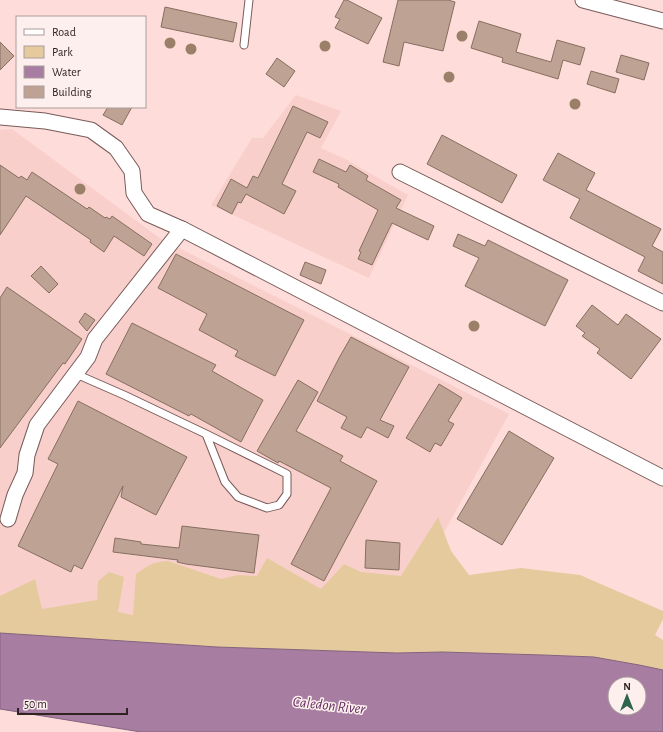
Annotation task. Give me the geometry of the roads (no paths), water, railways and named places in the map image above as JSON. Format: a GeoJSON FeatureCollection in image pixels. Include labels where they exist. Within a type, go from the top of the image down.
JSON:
{"type":"FeatureCollection","features":[{"type":"Feature","properties":{"kind":"street"},"geometry":{"type":"LineString","coordinates":[[582,0],[663,21]]}},
{"type":"Feature","properties":{"kind":"street"},"geometry":{"type":"LineString","coordinates":[[0,117],[45,121],[91,130],[116,148],[128,165],[132,171],[134,193],[148,214],[182,229],[663,478]]}},
{"type":"Feature","properties":{"kind":"street"},"geometry":{"type":"LineString","coordinates":[[400,172],[663,303]]}},
{"type":"Feature","properties":{"kind":"street"},"geometry":{"type":"LineString","coordinates":[[8,519],[15,495],[25,473],[26,455],[37,425],[88,357],[95,339],[182,229]]}},
{"type":"Feature","properties":{"kind":"lane"},"geometry":{"type":"LineString","coordinates":[[244,45],[249,0]]}},
{"type":"Feature","properties":{"kind":"lane"},"geometry":{"type":"LineString","coordinates":[[76,374],[124,395],[206,434],[287,474],[287,494],[279,504],[267,508],[238,497],[225,482],[206,434]]}},
{"type":"Feature","properties":{"kind":"water","name":"Caledon River"},"geometry":{"type":"Polygon","coordinates":[[[0,633],[217,647],[397,653],[442,652],[594,657],[663,670],[663,732],[141,732],[0,709],[0,633]]]}}]}
